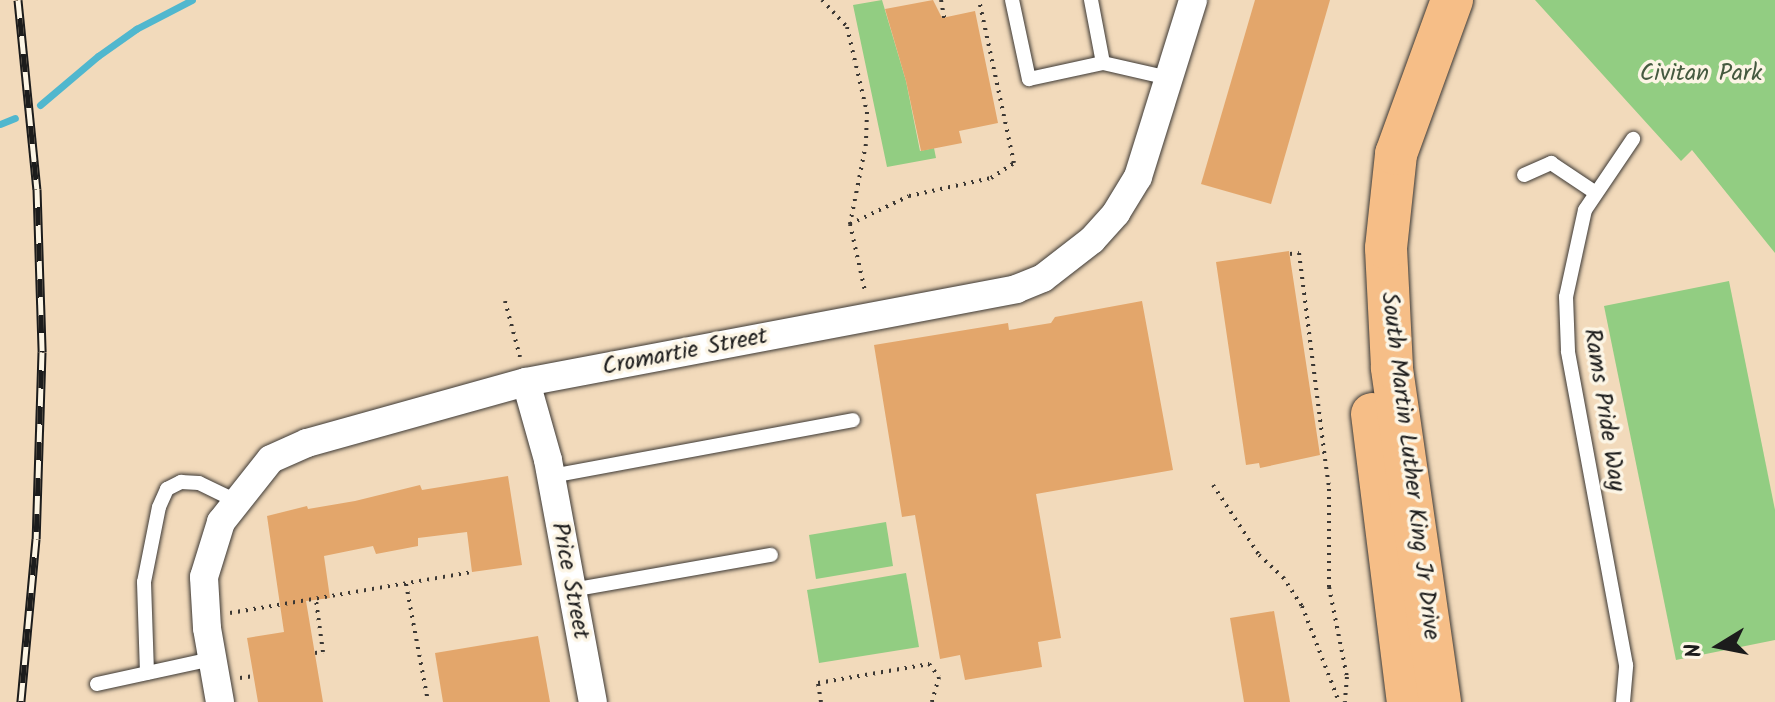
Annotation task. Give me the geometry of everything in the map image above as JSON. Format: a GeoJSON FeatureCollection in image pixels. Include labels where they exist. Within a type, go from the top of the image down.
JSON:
{"type":"FeatureCollection","features":[{"type":"Feature","properties":{"kind":"main road","name":"South Martin Luther King Jr Drive"},"geometry":{"type":"LineString","coordinates":[[1408,702],[1379,487],[1362,257],[1370,180],[1389,89],[1419,7],[1427,0]]}},
{"type":"Feature","properties":{"kind":"main road","name":"South Martin Luther King Jr Drive"},"geometry":{"type":"LineString","coordinates":[[1440,702],[1392,367],[1386,248],[1396,154],[1452,0]]}},
{"type":"Feature","properties":{"kind":"street","name":"Cromartie Street"},"geometry":{"type":"LineString","coordinates":[[221,680],[204,577],[221,522],[271,459],[307,443],[526,382],[1016,289],[1043,278],[1068,262],[1116,213],[1138,177],[1193,0]]}},
{"type":"Feature","properties":{"kind":"street","name":"Price Street"},"geometry":{"type":"LineString","coordinates":[[526,382],[549,468],[593,702]]}},
{"type":"Feature","properties":{"kind":"lane"},"geometry":{"type":"LineString","coordinates":[[1012,0],[1029,79],[1103,63],[1169,78]]}},
{"type":"Feature","properties":{"kind":"lane"},"geometry":{"type":"LineString","coordinates":[[1091,0],[1103,63]]}},
{"type":"Feature","properties":{"kind":"lane","name":"Rams Pride Way"},"geometry":{"type":"LineString","coordinates":[[1623,702],[1626,665],[1568,337],[1566,297],[1585,210],[1633,139]]}},
{"type":"Feature","properties":{"kind":"lane"},"geometry":{"type":"LineString","coordinates":[[1524,175],[1551,163],[1596,193]]}},
{"type":"Feature","properties":{"kind":"lane"},"geometry":{"type":"LineString","coordinates":[[549,468],[853,420]]}},
{"type":"Feature","properties":{"kind":"lane"},"geometry":{"type":"LineString","coordinates":[[147,673],[144,582],[159,507],[167,489],[181,482],[199,483],[236,501]]}},
{"type":"Feature","properties":{"kind":"lane"},"geometry":{"type":"LineString","coordinates":[[572,590],[771,555]]}},
{"type":"Feature","properties":{"kind":"lane"},"geometry":{"type":"LineString","coordinates":[[97,684],[147,673],[221,680]]}},
{"type":"Feature","properties":{"kind":"path"},"geometry":{"type":"LineString","coordinates":[[822,0],[847,27],[867,112],[866,144],[850,224],[868,305]]}},
{"type":"Feature","properties":{"kind":"path"},"geometry":{"type":"LineString","coordinates":[[941,0],[945,23]]}},
{"type":"Feature","properties":{"kind":"path"},"geometry":{"type":"LineString","coordinates":[[850,224],[909,196],[991,178],[1014,163],[979,0]]}},
{"type":"Feature","properties":{"kind":"path"},"geometry":{"type":"LineString","coordinates":[[1290,254],[1299,253],[1329,489],[1329,587],[1347,677],[1345,702]]}},
{"type":"Feature","properties":{"kind":"path"},"geometry":{"type":"LineString","coordinates":[[505,301],[526,382]]}},
{"type":"Feature","properties":{"kind":"path"},"geometry":{"type":"LineString","coordinates":[[1213,485],[1254,549],[1283,577],[1302,606],[1339,702]]}},
{"type":"Feature","properties":{"kind":"path"},"geometry":{"type":"LineString","coordinates":[[220,615],[472,572]]}},
{"type":"Feature","properties":{"kind":"path"},"geometry":{"type":"LineString","coordinates":[[406,584],[428,702]]}},
{"type":"Feature","properties":{"kind":"path"},"geometry":{"type":"LineString","coordinates":[[315,653],[323,652],[316,600]]}},
{"type":"Feature","properties":{"kind":"path"},"geometry":{"type":"LineString","coordinates":[[821,702],[818,683],[929,664],[939,677],[932,702]]}},
{"type":"Feature","properties":{"kind":"path"},"geometry":{"type":"LineString","coordinates":[[221,680],[254,676]]}},
{"type":"Feature","properties":{"kind":"green space"},"geometry":{"type":"Polygon","coordinates":[[[882,0],[906,81],[920,151],[934,148],[936,158],[887,167],[853,5],[882,0]]]}},
{"type":"Feature","properties":{"kind":"green space","name":"Civitan Park"},"geometry":{"type":"Polygon","coordinates":[[[1535,0],[1775,0],[1775,253],[1692,150],[1681,161],[1535,0]]]}},
{"type":"Feature","properties":{"kind":"green space"},"geometry":{"type":"Polygon","coordinates":[[[1729,281],[1775,510],[1775,640],[1676,660],[1604,306],[1729,281]]]}},
{"type":"Feature","properties":{"kind":"green space"},"geometry":{"type":"Polygon","coordinates":[[[886,522],[893,566],[816,579],[809,535],[886,522]]]}},
{"type":"Feature","properties":{"kind":"green space"},"geometry":{"type":"Polygon","coordinates":[[[906,573],[919,647],[819,663],[807,590],[906,573]]]}},
{"type":"Feature","properties":{"kind":"building"},"geometry":{"type":"Polygon","coordinates":[[[933,0],[942,18],[975,11],[998,123],[959,131],[962,143],[921,151],[906,81],[885,9],[933,0]]]}},
{"type":"Feature","properties":{"kind":"building"},"geometry":{"type":"Polygon","coordinates":[[[1255,0],[1330,0],[1271,204],[1201,184],[1255,0]]]}},
{"type":"Feature","properties":{"kind":"building"},"geometry":{"type":"Polygon","coordinates":[[[1289,251],[1320,455],[1260,468],[1259,463],[1246,465],[1216,262],[1289,251]]]}},
{"type":"Feature","properties":{"kind":"building"},"geometry":{"type":"Polygon","coordinates":[[[1142,301],[1173,470],[1036,494],[1061,638],[1038,642],[1042,667],[965,680],[960,655],[940,659],[915,515],[902,517],[874,345],[1008,323],[1009,330],[1051,323],[1055,317],[1142,301]]]}},
{"type":"Feature","properties":{"kind":"building"},"geometry":{"type":"Polygon","coordinates":[[[508,476],[522,565],[472,572],[467,532],[418,538],[418,546],[376,554],[373,546],[324,556],[330,598],[306,601],[323,702],[258,702],[247,638],[284,632],[267,516],[307,506],[308,509],[355,501],[420,485],[422,490],[508,476]]]}},
{"type":"Feature","properties":{"kind":"building"},"geometry":{"type":"Polygon","coordinates":[[[1274,611],[1290,702],[1244,702],[1230,618],[1274,611]]]}},
{"type":"Feature","properties":{"kind":"building"},"geometry":{"type":"Polygon","coordinates":[[[538,636],[550,702],[443,702],[435,653],[538,636]]]}},
{"type":"Feature","properties":{"kind":"waterway"},"geometry":{"type":"LineString","coordinates":[[40,105],[98,56],[136,29],[192,0]]}},
{"type":"Feature","properties":{"kind":"waterway"},"geometry":{"type":"LineString","coordinates":[[0,124],[15,118]]}},
{"type":"Feature","properties":{"kind":"railway"},"geometry":{"type":"LineString","coordinates":[[18,0],[37,189],[42,352],[36,539],[21,702]]}}]}
